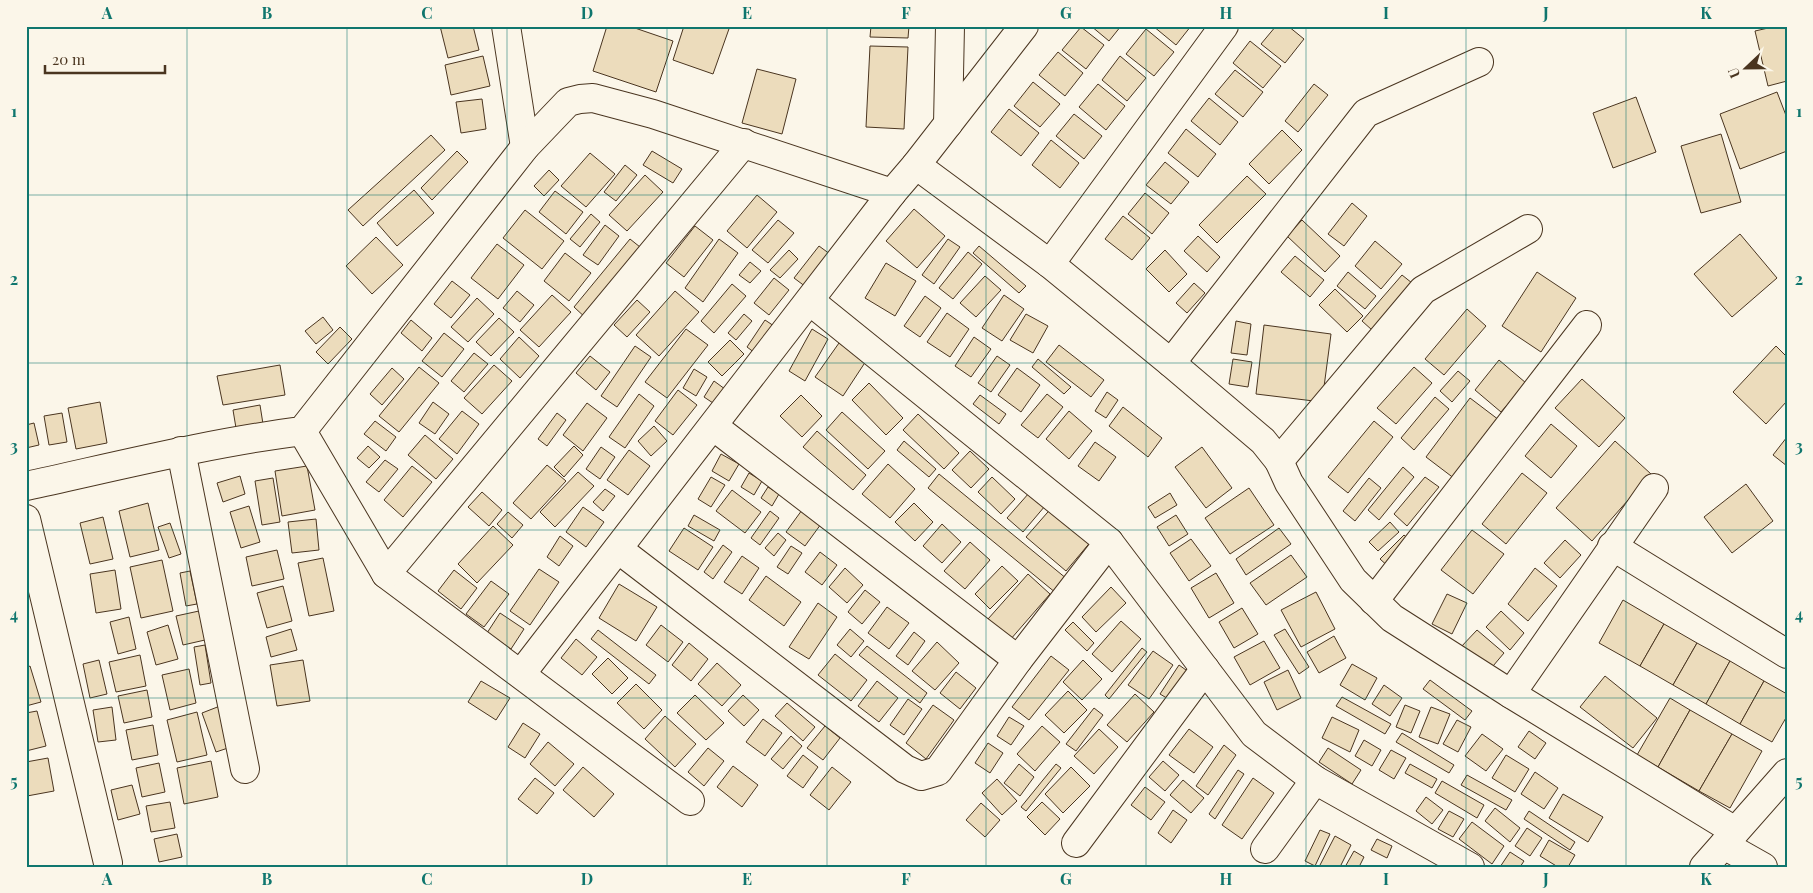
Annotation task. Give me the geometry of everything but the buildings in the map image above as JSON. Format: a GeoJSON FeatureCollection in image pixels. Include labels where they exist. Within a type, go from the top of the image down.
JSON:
{"type":"FeatureCollection","features":[{"type":"Feature","properties":{"kind":"street"},"geometry":{"type":"LineString","coordinates":[[506,26],[525,147]]}},
{"type":"Feature","properties":{"kind":"street"},"geometry":{"type":"LineString","coordinates":[[948,124],[950,26]]}},
{"type":"Feature","properties":{"kind":"street"},"geometry":{"type":"LineString","coordinates":[[521,674],[892,193],[1024,26]]}},
{"type":"Feature","properties":{"kind":"street"},"geometry":{"type":"LineString","coordinates":[[1050,264],[1224,26]]}},
{"type":"Feature","properties":{"kind":"street"},"geometry":{"type":"LineString","coordinates":[[1171,363],[1366,113],[1479,62]]}},
{"type":"Feature","properties":{"kind":"street"},"geometry":{"type":"LineString","coordinates":[[26,486],[182,451],[266,436],[302,432],[525,147],[568,102],[593,98],[653,114],[892,193]]}},
{"type":"Feature","properties":{"kind":"street"},"geometry":{"type":"LineString","coordinates":[[386,574],[744,143]]}},
{"type":"Feature","properties":{"kind":"street"},"geometry":{"type":"LineString","coordinates":[[916,165],[1050,264],[1263,441],[1279,461],[1289,483],[1353,580],[1392,618],[1512,694],[1730,838],[1763,867]]}},
{"type":"Feature","properties":{"kind":"street"},"geometry":{"type":"LineString","coordinates":[[1279,461],[1423,290],[1528,229]]}},
{"type":"Feature","properties":{"kind":"street"},"geometry":{"type":"LineString","coordinates":[[810,301],[1109,542],[1254,734],[1315,780],[1470,867]]}},
{"type":"Feature","properties":{"kind":"street"},"geometry":{"type":"LineString","coordinates":[[1374,601],[1586,325]]}},
{"type":"Feature","properties":{"kind":"street"},"geometry":{"type":"LineString","coordinates":[[713,426],[1018,660]]}},
{"type":"Feature","properties":{"kind":"street"},"geometry":{"type":"LineString","coordinates":[[302,432],[386,574],[690,801]]}},
{"type":"Feature","properties":{"kind":"street"},"geometry":{"type":"LineString","coordinates":[[182,451],[245,769]]}},
{"type":"Feature","properties":{"kind":"street"},"geometry":{"type":"LineString","coordinates":[[1512,694],[1612,546],[1654,488]]}},
{"type":"Feature","properties":{"kind":"street"},"geometry":{"type":"LineString","coordinates":[[26,519],[108,863]]}},
{"type":"Feature","properties":{"kind":"street"},"geometry":{"type":"LineString","coordinates":[[618,549],[904,769],[921,776],[938,771],[1018,660],[1109,542]]}},
{"type":"Feature","properties":{"kind":"street"},"geometry":{"type":"LineString","coordinates":[[1612,546],[1787,654]]}},
{"type":"Feature","properties":{"kind":"street"},"geometry":{"type":"LineString","coordinates":[[1076,842],[1205,669]]}},
{"type":"Feature","properties":{"kind":"street"},"geometry":{"type":"LineString","coordinates":[[1704,867],[1787,773]]}},
{"type":"Feature","properties":{"kind":"street"},"geometry":{"type":"LineString","coordinates":[[1265,849],[1315,780]]}}]}
